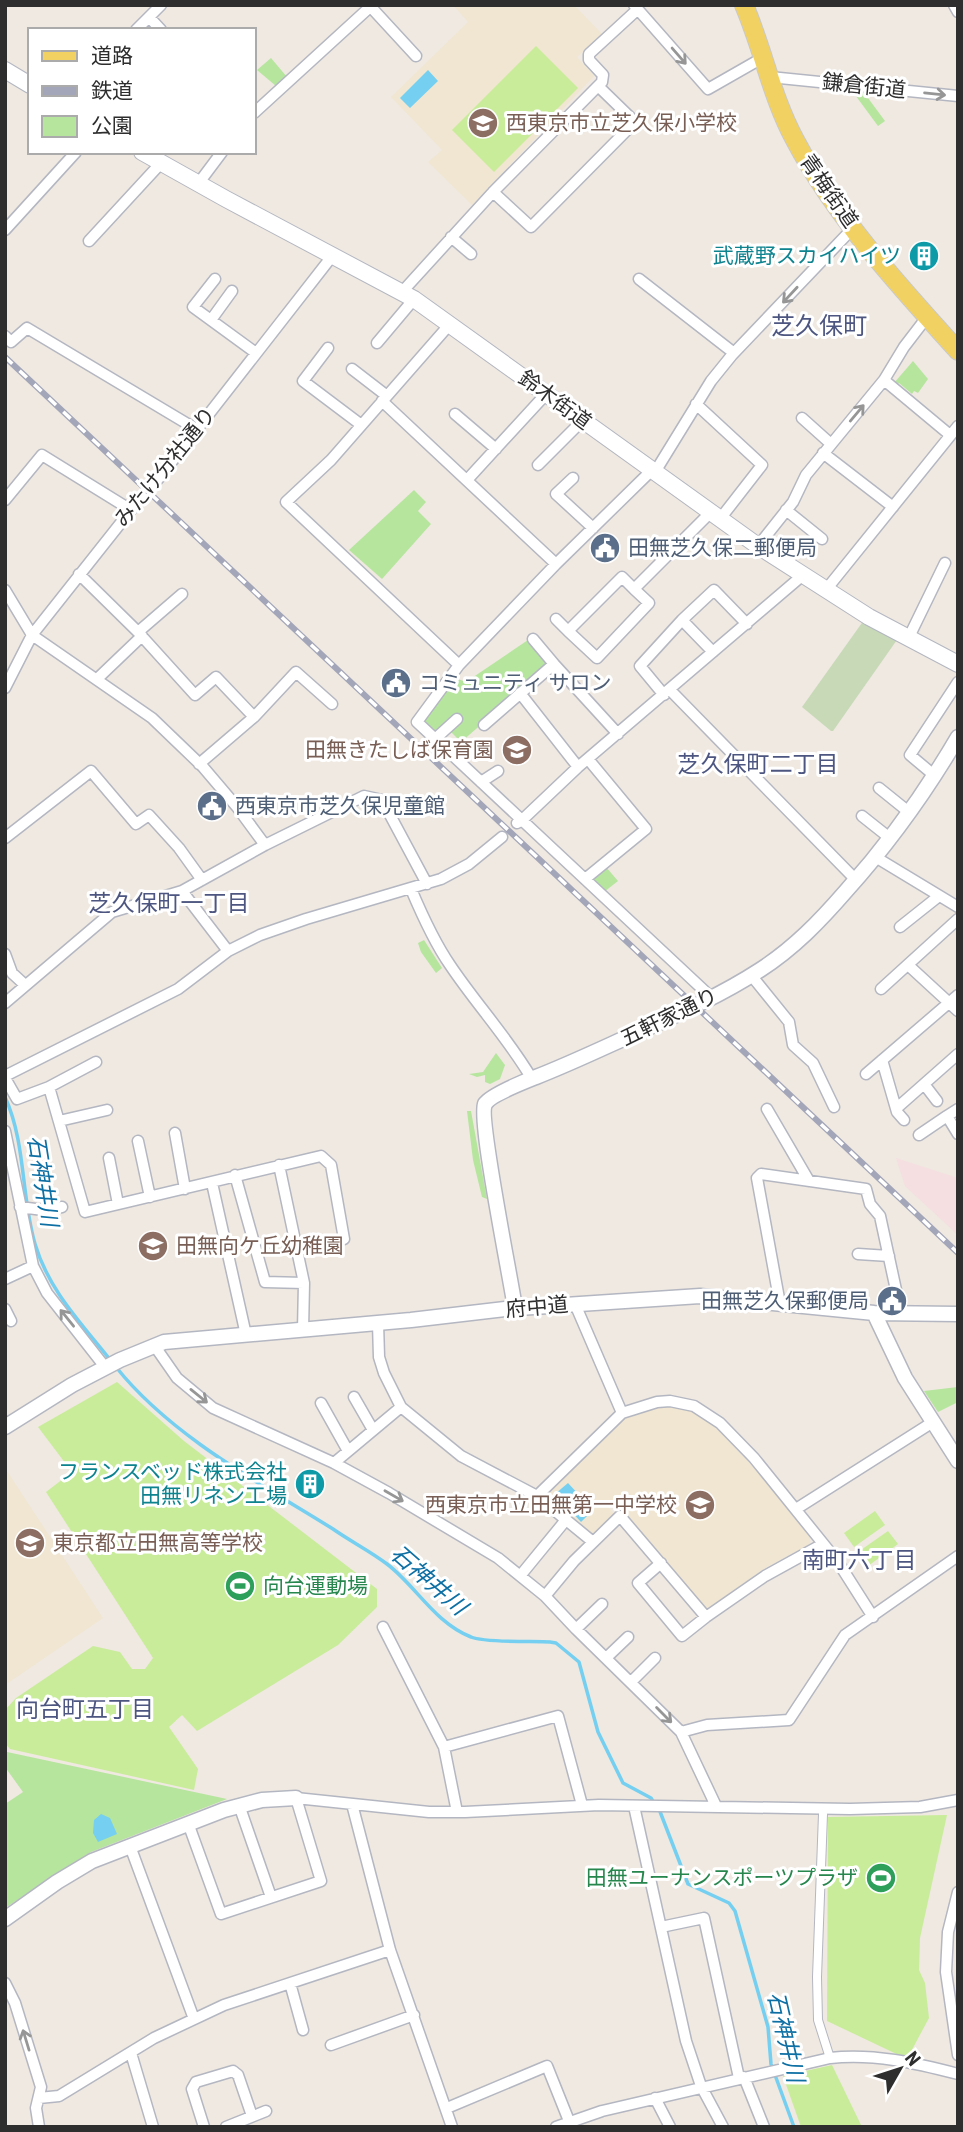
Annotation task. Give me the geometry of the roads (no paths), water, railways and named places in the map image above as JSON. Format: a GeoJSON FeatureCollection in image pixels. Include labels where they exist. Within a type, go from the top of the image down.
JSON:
{"type":"FeatureCollection","features":[{"type":"Feature","properties":{"kind":"main road","name":"青梅街道"},"geometry":{"type":"LineString","coordinates":[[744,5],[795,142],[854,227],[958,351]]}},
{"type":"Feature","properties":{"kind":"main road"},"geometry":{"type":"LineString","coordinates":[[5,70],[28,84]]}},
{"type":"Feature","properties":{"kind":"main road","name":"鈴木街道"},"geometry":{"type":"LineString","coordinates":[[145,154],[408,295],[715,516],[825,591],[958,664]]}},
{"type":"Feature","properties":{"kind":"street"},"geometry":{"type":"LineString","coordinates":[[138,28],[161,5]]}},
{"type":"Feature","properties":{"kind":"street"},"geometry":{"type":"LineString","coordinates":[[954,5],[958,12]]}},
{"type":"Feature","properties":{"kind":"street"},"geometry":{"type":"LineString","coordinates":[[256,111],[369,6],[416,57]]}},
{"type":"Feature","properties":{"kind":"street"},"geometry":{"type":"LineString","coordinates":[[377,343],[451,237],[598,86],[603,75],[589,60],[589,54],[636,7],[708,89],[764,57]]}},
{"type":"Feature","properties":{"kind":"street"},"geometry":{"type":"LineString","coordinates":[[149,17],[159,28]]}},
{"type":"Feature","properties":{"kind":"street","name":"鎌倉街道"},"geometry":{"type":"LineString","coordinates":[[770,77],[958,96]]}},
{"type":"Feature","properties":{"kind":"street"},"geometry":{"type":"LineString","coordinates":[[493,192],[531,226],[635,122],[598,86]]}},
{"type":"Feature","properties":{"kind":"street"},"geometry":{"type":"LineString","coordinates":[[5,230],[74,154]]}},
{"type":"Feature","properties":{"kind":"street"},"geometry":{"type":"LineString","coordinates":[[198,184],[220,154]]}},
{"type":"Feature","properties":{"kind":"street"},"geometry":{"type":"LineString","coordinates":[[89,241],[161,163]]}},
{"type":"Feature","properties":{"kind":"street"},"geometry":{"type":"LineString","coordinates":[[711,997],[585,879],[519,822],[481,782],[416,722],[459,665],[556,564],[653,471],[711,381],[734,353],[854,227]]}},
{"type":"Feature","properties":{"kind":"street"},"geometry":{"type":"LineString","coordinates":[[451,237],[471,254]]}},
{"type":"Feature","properties":{"kind":"street","name":"みたけ分社通り"},"geometry":{"type":"LineString","coordinates":[[5,688],[32,635],[333,256]]}},
{"type":"Feature","properties":{"kind":"street"},"geometry":{"type":"LineString","coordinates":[[215,279],[193,307],[256,353]]}},
{"type":"Feature","properties":{"kind":"street"},"geometry":{"type":"LineString","coordinates":[[639,279],[734,353]]}},
{"type":"Feature","properties":{"kind":"street"},"geometry":{"type":"LineString","coordinates":[[211,320],[232,291]]}},
{"type":"Feature","properties":{"kind":"street"},"geometry":{"type":"LineString","coordinates":[[758,546],[786,510],[806,475],[884,380],[904,347],[928,317]]}},
{"type":"Feature","properties":{"kind":"street"},"geometry":{"type":"LineString","coordinates":[[450,324],[331,460],[286,502],[459,665]]}},
{"type":"Feature","properties":{"kind":"street"},"geometry":{"type":"LineString","coordinates":[[5,336],[11,342],[27,328],[196,429]]}},
{"type":"Feature","properties":{"kind":"street"},"geometry":{"type":"LineString","coordinates":[[328,348],[303,381],[360,424]]}},
{"type":"Feature","properties":{"kind":"street"},"geometry":{"type":"LineString","coordinates":[[352,369],[556,564]]}},
{"type":"Feature","properties":{"kind":"street"},"geometry":{"type":"LineString","coordinates":[[825,591],[954,430],[884,380]]}},
{"type":"Feature","properties":{"kind":"street"},"geometry":{"type":"LineString","coordinates":[[467,480],[546,394]]}},
{"type":"Feature","properties":{"kind":"street"},"geometry":{"type":"LineString","coordinates":[[634,589],[715,516],[762,465],[696,404]]}},
{"type":"Feature","properties":{"kind":"street"},"geometry":{"type":"LineString","coordinates":[[454,414],[496,449]]}},
{"type":"Feature","properties":{"kind":"street"},"geometry":{"type":"LineString","coordinates":[[802,418],[827,449],[893,507]]}},
{"type":"Feature","properties":{"kind":"street"},"geometry":{"type":"LineString","coordinates":[[538,465],[583,420]]}},
{"type":"Feature","properties":{"kind":"street"},"geometry":{"type":"LineString","coordinates":[[5,500],[41,455],[131,510]]}},
{"type":"Feature","properties":{"kind":"street"},"geometry":{"type":"LineString","coordinates":[[573,478],[556,494],[593,528]]}},
{"type":"Feature","properties":{"kind":"street"},"geometry":{"type":"LineString","coordinates":[[786,510],[822,539]]}},
{"type":"Feature","properties":{"kind":"street"},"geometry":{"type":"LineString","coordinates":[[909,637],[945,563]]}},
{"type":"Feature","properties":{"kind":"street"},"geometry":{"type":"LineString","coordinates":[[79,574],[140,634],[195,695],[216,677],[254,717]]}},
{"type":"Feature","properties":{"kind":"street"},"geometry":{"type":"LineString","coordinates":[[519,822],[578,766],[589,760],[803,575]]}},
{"type":"Feature","properties":{"kind":"street"},"geometry":{"type":"LineString","coordinates":[[556,619],[568,631],[597,658],[649,603],[622,577],[568,631]]}},
{"type":"Feature","properties":{"kind":"street"},"geometry":{"type":"LineString","coordinates":[[5,590],[32,635],[152,718],[199,764],[237,807],[265,845]]}},
{"type":"Feature","properties":{"kind":"street"},"geometry":{"type":"LineString","coordinates":[[747,624],[714,590],[640,666],[856,880]]}},
{"type":"Feature","properties":{"kind":"street"},"geometry":{"type":"LineString","coordinates":[[97,679],[182,594]]}},
{"type":"Feature","properties":{"kind":"street"},"geometry":{"type":"LineString","coordinates":[[682,620],[713,652]]}},
{"type":"Feature","properties":{"kind":"street"},"geometry":{"type":"LineString","coordinates":[[533,639],[618,734]]}},
{"type":"Feature","properties":{"kind":"street"},"geometry":{"type":"LineString","coordinates":[[484,725],[554,664]]}},
{"type":"Feature","properties":{"kind":"street"},"geometry":{"type":"LineString","coordinates":[[199,764],[254,717],[296,672],[332,704]]}},
{"type":"Feature","properties":{"kind":"street"},"geometry":{"type":"LineString","coordinates":[[935,776],[909,755],[958,682]]}},
{"type":"Feature","properties":{"kind":"street"},"geometry":{"type":"LineString","coordinates":[[520,693],[578,766]]}},
{"type":"Feature","properties":{"kind":"street"},"geometry":{"type":"LineString","coordinates":[[435,739],[457,719]]}},
{"type":"Feature","properties":{"kind":"street","name":"五軒家通り"},"geometry":{"type":"LineString","coordinates":[[516,1308],[483,1114],[485,1105],[490,1099],[532,1079],[685,1012],[751,975],[790,948],[818,923],[877,858],[935,776],[958,737]]}},
{"type":"Feature","properties":{"kind":"street"},"geometry":{"type":"LineString","coordinates":[[585,879],[646,829],[589,760]]}},
{"type":"Feature","properties":{"kind":"street"},"geometry":{"type":"LineString","coordinates":[[5,838],[91,771],[136,824],[149,815],[179,848],[202,880]]}},
{"type":"Feature","properties":{"kind":"street"},"geometry":{"type":"LineString","coordinates":[[481,782],[498,771]]}},
{"type":"Feature","properties":{"kind":"street"},"geometry":{"type":"LineString","coordinates":[[879,788],[909,813]]}},
{"type":"Feature","properties":{"kind":"street"},"geometry":{"type":"LineString","coordinates":[[5,1003],[112,912],[182,891],[265,845],[364,796],[382,800],[427,884]]}},
{"type":"Feature","properties":{"kind":"street"},"geometry":{"type":"LineString","coordinates":[[862,816],[891,839]]}},
{"type":"Feature","properties":{"kind":"street"},"geometry":{"type":"LineString","coordinates":[[96,1062],[49,1087],[17,1099],[5,1077],[178,989],[228,951],[260,935],[427,884],[469,864],[502,837]]}},
{"type":"Feature","properties":{"kind":"street"},"geometry":{"type":"LineString","coordinates":[[877,858],[958,907]]}},
{"type":"Feature","properties":{"kind":"street"},"geometry":{"type":"LineString","coordinates":[[411,889],[437,945],[450,966],[480,1003],[532,1079]]}},
{"type":"Feature","properties":{"kind":"street"},"geometry":{"type":"LineString","coordinates":[[182,891],[228,951]]}},
{"type":"Feature","properties":{"kind":"street"},"geometry":{"type":"LineString","coordinates":[[900,927],[939,896]]}},
{"type":"Feature","properties":{"kind":"street"},"geometry":{"type":"LineString","coordinates":[[881,989],[958,919]]}},
{"type":"Feature","properties":{"kind":"street"},"geometry":{"type":"LineString","coordinates":[[5,954],[12,973],[25,985]]}},
{"type":"Feature","properties":{"kind":"street"},"geometry":{"type":"LineString","coordinates":[[866,1074],[955,1003],[908,965]]}},
{"type":"Feature","properties":{"kind":"street"},"geometry":{"type":"LineString","coordinates":[[751,975],[789,1023],[793,1045],[813,1063],[834,1107]]}},
{"type":"Feature","properties":{"kind":"street"},"geometry":{"type":"LineString","coordinates":[[898,1107],[958,1054]]}},
{"type":"Feature","properties":{"kind":"street"},"geometry":{"type":"LineString","coordinates":[[881,1060],[898,1112],[904,1120]]}},
{"type":"Feature","properties":{"kind":"street"},"geometry":{"type":"LineString","coordinates":[[924,1084],[937,1101]]}},
{"type":"Feature","properties":{"kind":"street"},"geometry":{"type":"LineString","coordinates":[[49,1087],[85,1212],[321,1156],[331,1165],[344,1239],[297,1247]]}},
{"type":"Feature","properties":{"kind":"street"},"geometry":{"type":"LineString","coordinates":[[768,1109],[809,1181]]}},
{"type":"Feature","properties":{"kind":"street"},"geometry":{"type":"LineString","coordinates":[[919,1135],[958,1109]]}},
{"type":"Feature","properties":{"kind":"street"},"geometry":{"type":"LineString","coordinates":[[59,1121],[107,1110]]}},
{"type":"Feature","properties":{"kind":"street"},"geometry":{"type":"LineString","coordinates":[[947,1116],[958,1134]]}},
{"type":"Feature","properties":{"kind":"street"},"geometry":{"type":"LineString","coordinates":[[175,1133],[185,1189]]}},
{"type":"Feature","properties":{"kind":"street"},"geometry":{"type":"LineString","coordinates":[[6,1139],[11,1191],[20,1207],[33,1266],[47,1293],[111,1365]]}},
{"type":"Feature","properties":{"kind":"street"},"geometry":{"type":"LineString","coordinates":[[138,1141],[150,1197]]}},
{"type":"Feature","properties":{"kind":"street"},"geometry":{"type":"LineString","coordinates":[[109,1158],[118,1204]]}},
{"type":"Feature","properties":{"kind":"street"},"geometry":{"type":"LineString","coordinates":[[279,1166],[304,1283],[303,1330]]}},
{"type":"Feature","properties":{"kind":"street"},"geometry":{"type":"LineString","coordinates":[[780,1304],[757,1178],[761,1174],[866,1189],[870,1204],[880,1216],[901,1313]]}},
{"type":"Feature","properties":{"kind":"street"},"geometry":{"type":"LineString","coordinates":[[235,1175],[265,1282],[304,1283]]}},
{"type":"Feature","properties":{"kind":"street"},"geometry":{"type":"LineString","coordinates":[[212,1183],[246,1335]]}},
{"type":"Feature","properties":{"kind":"street"},"geometry":{"type":"LineString","coordinates":[[20,1207],[43,1210],[62,1207]]}},
{"type":"Feature","properties":{"kind":"street"},"geometry":{"type":"LineString","coordinates":[[858,1254],[889,1256]]}},
{"type":"Feature","properties":{"kind":"street"},"geometry":{"type":"LineString","coordinates":[[5,1279],[33,1266]]}},
{"type":"Feature","properties":{"kind":"street","name":"府中道"},"geometry":{"type":"LineString","coordinates":[[5,1427],[72,1385],[164,1342],[516,1308],[700,1296],[874,1313],[958,1314]]}},
{"type":"Feature","properties":{"kind":"street"},"geometry":{"type":"LineString","coordinates":[[575,1304],[622,1413]]}},
{"type":"Feature","properties":{"kind":"street"},"geometry":{"type":"LineString","coordinates":[[5,1309],[11,1321]]}},
{"type":"Feature","properties":{"kind":"street"},"geometry":{"type":"LineString","coordinates":[[874,1313],[905,1378],[958,1461]]}},
{"type":"Feature","properties":{"kind":"street"},"geometry":{"type":"LineString","coordinates":[[378,1323],[379,1357],[401,1407],[461,1456],[537,1496],[593,1542]]}},
{"type":"Feature","properties":{"kind":"street"},"geometry":{"type":"LineString","coordinates":[[154,1345],[177,1378],[213,1408],[334,1463],[498,1558],[545,1596],[681,1732],[716,1806]]}},
{"type":"Feature","properties":{"kind":"street"},"geometry":{"type":"LineString","coordinates":[[354,1397],[373,1430]]}},
{"type":"Feature","properties":{"kind":"street"},"geometry":{"type":"LineString","coordinates":[[537,1496],[622,1413],[657,1402],[670,1401],[694,1406],[720,1423],[754,1458],[823,1544],[873,1617]]}},
{"type":"Feature","properties":{"kind":"street"},"geometry":{"type":"LineString","coordinates":[[321,1403],[348,1451]]}},
{"type":"Feature","properties":{"kind":"street"},"geometry":{"type":"LineString","coordinates":[[334,1463],[401,1407]]}},
{"type":"Feature","properties":{"kind":"street"},"geometry":{"type":"LineString","coordinates":[[796,1509],[933,1422]]}},
{"type":"Feature","properties":{"kind":"street"},"geometry":{"type":"LineString","coordinates":[[545,1596],[574,1561],[620,1517],[706,1617]]}},
{"type":"Feature","properties":{"kind":"street"},"geometry":{"type":"LineString","coordinates":[[520,1576],[565,1521]]}},
{"type":"Feature","properties":{"kind":"street"},"geometry":{"type":"LineString","coordinates":[[661,1563],[638,1583],[682,1636],[765,1576],[823,1544]]}},
{"type":"Feature","properties":{"kind":"street"},"geometry":{"type":"LineString","coordinates":[[681,1732],[707,1725],[789,1720],[845,1635],[958,1556]]}},
{"type":"Feature","properties":{"kind":"street"},"geometry":{"type":"LineString","coordinates":[[576,1629],[602,1604]]}},
{"type":"Feature","properties":{"kind":"street"},"geometry":{"type":"LineString","coordinates":[[383,1627],[444,1748],[457,1812]]}},
{"type":"Feature","properties":{"kind":"street"},"geometry":{"type":"LineString","coordinates":[[606,1658],[628,1637]]}},
{"type":"Feature","properties":{"kind":"street"},"geometry":{"type":"LineString","coordinates":[[631,1682],[654,1658]]}},
{"type":"Feature","properties":{"kind":"street"},"geometry":{"type":"LineString","coordinates":[[444,1748],[558,1716],[582,1805]]}},
{"type":"Feature","properties":{"kind":"street"},"geometry":{"type":"LineString","coordinates":[[5,1919],[85,1864],[239,1805],[280,1797],[429,1812],[582,1805],[850,1809],[920,1807],[958,1800]]}},
{"type":"Feature","properties":{"kind":"street"},"geometry":{"type":"LineString","coordinates":[[188,1823],[221,1914],[321,1881],[296,1798]]}},
{"type":"Feature","properties":{"kind":"street"},"geometry":{"type":"LineString","coordinates":[[352,1804],[390,1950],[452,2127]]}},
{"type":"Feature","properties":{"kind":"street"},"geometry":{"type":"LineString","coordinates":[[239,1805],[271,1897]]}},
{"type":"Feature","properties":{"kind":"street"},"geometry":{"type":"LineString","coordinates":[[634,1806],[686,2040],[701,2086],[723,2127]]}},
{"type":"Feature","properties":{"kind":"street"},"geometry":{"type":"LineString","coordinates":[[823,1814],[818,2020],[830,2058]]}},
{"type":"Feature","properties":{"kind":"street"},"geometry":{"type":"LineString","coordinates":[[130,1846],[194,2019]]}},
{"type":"Feature","properties":{"kind":"street"},"geometry":{"type":"LineString","coordinates":[[958,1892],[948,1932],[946,1972],[958,2055]]}},
{"type":"Feature","properties":{"kind":"street"},"geometry":{"type":"LineString","coordinates":[[661,1927],[704,1918],[741,2078],[764,2127]]}},
{"type":"Feature","properties":{"kind":"street"},"geometry":{"type":"LineString","coordinates":[[39,2098],[59,2095],[154,2038],[224,2005],[390,1950]]}},
{"type":"Feature","properties":{"kind":"street"},"geometry":{"type":"LineString","coordinates":[[5,1983],[15,2004],[41,2087],[36,2108],[39,2127]]}},
{"type":"Feature","properties":{"kind":"street"},"geometry":{"type":"LineString","coordinates":[[290,1983],[303,2030]]}},
{"type":"Feature","properties":{"kind":"street"},"geometry":{"type":"LineString","coordinates":[[331,2045],[414,2015]]}},
{"type":"Feature","properties":{"kind":"street"},"geometry":{"type":"LineString","coordinates":[[131,2053],[153,2127]]}},
{"type":"Feature","properties":{"kind":"street"},"geometry":{"type":"LineString","coordinates":[[556,2127],[569,2121],[588,2122],[655,2098],[701,2086],[850,2055],[910,2062],[958,2074]]}},
{"type":"Feature","properties":{"kind":"street"},"geometry":{"type":"LineString","coordinates":[[447,2108],[547,2066],[569,2121]]}},
{"type":"Feature","properties":{"kind":"street"},"geometry":{"type":"LineString","coordinates":[[204,2127],[192,2089],[196,2082],[233,2071],[238,2075],[252,2116]]}},
{"type":"Feature","properties":{"kind":"street"},"geometry":{"type":"LineString","coordinates":[[655,2098],[670,2127]]}},
{"type":"Feature","properties":{"kind":"street"},"geometry":{"type":"LineString","coordinates":[[226,2127],[266,2111]]}},
{"type":"Feature","properties":{"kind":"water"},"geometry":{"type":"Polygon","coordinates":[[[428,70],[438,81],[410,108],[400,98],[428,70]]]}},
{"type":"Feature","properties":{"kind":"water"},"geometry":{"type":"Polygon","coordinates":[[[568,1483],[593,1510],[581,1522],[555,1494],[568,1483]]]}},
{"type":"Feature","properties":{"kind":"water"},"geometry":{"type":"Polygon","coordinates":[[[101,1814],[110,1818],[117,1834],[98,1842],[93,1833],[94,1820],[101,1814]]]}},
{"type":"Feature","properties":{"kind":"waterway","name":"石神井川"},"geometry":{"type":"LineString","coordinates":[[5,1097],[17,1133],[27,1207],[41,1261],[67,1306],[111,1361]]}},
{"type":"Feature","properties":{"kind":"waterway","name":"石神井川"},"geometry":{"type":"LineString","coordinates":[[116,1367],[162,1415],[189,1436],[380,1559],[436,1614],[458,1631],[477,1639],[556,1643],[579,1662],[598,1732],[623,1783],[651,1798],[654,1803]]}},
{"type":"Feature","properties":{"kind":"waterway","name":"石神井川"},"geometry":{"type":"LineString","coordinates":[[659,1809],[688,1884],[729,1903],[735,1911],[768,2027],[771,2064],[794,2127]]}},
{"type":"Feature","properties":{"kind":"railway"},"geometry":{"type":"LineString","coordinates":[[5,357],[958,1253]]}},
{"type":"Feature","properties":{"kind":"place","name":"西東京市立芝久保小学校"},"geometry":{"type":"Point","coordinates":[483,123]}},
{"type":"Feature","properties":{"kind":"place","name":"武蔵野スカイハイツ"},"geometry":{"type":"Point","coordinates":[924,256]}},
{"type":"Feature","properties":{"kind":"place","name":"田無芝久保二郵便局"},"geometry":{"type":"Point","coordinates":[605,548]}},
{"type":"Feature","properties":{"kind":"place","name":"コミュニティ サロン"},"geometry":{"type":"Point","coordinates":[396,683]}},
{"type":"Feature","properties":{"kind":"place","name":"田無きたしば保育園"},"geometry":{"type":"Point","coordinates":[517,750]}},
{"type":"Feature","properties":{"kind":"place","name":"西東京市芝久保児童館"},"geometry":{"type":"Point","coordinates":[212,806]}},
{"type":"Feature","properties":{"kind":"place","name":"田無向ケ丘幼稚園"},"geometry":{"type":"Point","coordinates":[153,1246]}},
{"type":"Feature","properties":{"kind":"place","name":"田無芝久保郵便局"},"geometry":{"type":"Point","coordinates":[892,1301]}},
{"type":"Feature","properties":{"kind":"place","name":"フランスベッド株式会社 田無リネン工場"},"geometry":{"type":"Point","coordinates":[310,1484]}},
{"type":"Feature","properties":{"kind":"place","name":"西東京市立田無第一中学校"},"geometry":{"type":"Point","coordinates":[700,1505]}},
{"type":"Feature","properties":{"kind":"place","name":"東京都立田無高等学校"},"geometry":{"type":"Point","coordinates":[30,1543]}},
{"type":"Feature","properties":{"kind":"place","name":"向台運動場"},"geometry":{"type":"Point","coordinates":[240,1586]}},
{"type":"Feature","properties":{"kind":"place","name":"田無ユーナンスポーツプラザ"},"geometry":{"type":"Point","coordinates":[881,1878]}},
{"type":"Feature","properties":{"kind":"district","name":"芝久保町"},"geometry":{"type":"Point","coordinates":[819,326]}},
{"type":"Feature","properties":{"kind":"district","name":"芝久保町二丁目"},"geometry":{"type":"Point","coordinates":[758,764]}},
{"type":"Feature","properties":{"kind":"district","name":"芝久保町一丁目"},"geometry":{"type":"Point","coordinates":[169,903]}},
{"type":"Feature","properties":{"kind":"district","name":"南町六丁目"},"geometry":{"type":"Point","coordinates":[859,1560]}},
{"type":"Feature","properties":{"kind":"district","name":"向台町五丁目"},"geometry":{"type":"Point","coordinates":[85,1709]}}]}
